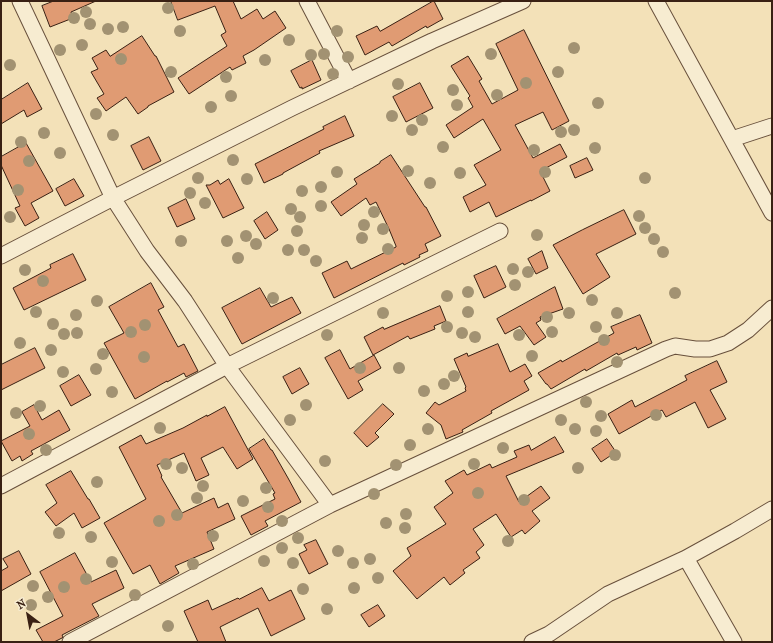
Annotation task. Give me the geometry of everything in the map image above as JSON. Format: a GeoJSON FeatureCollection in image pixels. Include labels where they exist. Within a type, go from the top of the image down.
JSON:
{"type":"FeatureCollection","features":[{"type":"Feature","properties":{"kind":"street"},"geometry":{"type":"LineString","coordinates":[[20,1],[112,198],[147,251],[185,301],[227,366],[330,506]]}},
{"type":"Feature","properties":{"kind":"street"},"geometry":{"type":"LineString","coordinates":[[307,1],[350,81]]}},
{"type":"Feature","properties":{"kind":"street"},"geometry":{"type":"LineString","coordinates":[[1,256],[112,198],[292,108],[432,41],[523,1]]}},
{"type":"Feature","properties":{"kind":"street"},"geometry":{"type":"LineString","coordinates":[[656,1],[772,213]]}},
{"type":"Feature","properties":{"kind":"street"},"geometry":{"type":"LineString","coordinates":[[732,139],[772,126]]}},
{"type":"Feature","properties":{"kind":"street"},"geometry":{"type":"LineString","coordinates":[[1,486],[227,366],[500,231]]}},
{"type":"Feature","properties":{"kind":"street"},"geometry":{"type":"LineString","coordinates":[[70,642],[330,506],[666,349],[675,346],[695,349],[710,349],[728,343],[748,330],[772,308]]}},
{"type":"Feature","properties":{"kind":"street"},"geometry":{"type":"LineString","coordinates":[[532,642],[549,634],[608,594],[686,558],[772,509]]}},
{"type":"Feature","properties":{"kind":"street"},"geometry":{"type":"LineString","coordinates":[[686,558],[734,642]]}},
{"type":"Feature","properties":{"kind":"building"},"geometry":{"type":"Polygon","coordinates":[[[54,1],[96,1],[71,12],[73,18],[50,27],[42,6],[54,1]]]}},
{"type":"Feature","properties":{"kind":"building"},"geometry":{"type":"Polygon","coordinates":[[[171,1],[233,1],[241,19],[257,9],[263,19],[275,11],[286,28],[243,56],[246,63],[232,70],[230,67],[189,94],[178,78],[227,46],[221,35],[226,32],[215,6],[178,20],[171,1]]]}},
{"type":"Feature","properties":{"kind":"building"},"geometry":{"type":"Polygon","coordinates":[[[434,1],[443,19],[427,28],[426,26],[392,46],[389,42],[365,55],[356,36],[377,26],[380,31],[434,1]]]}},
{"type":"Feature","properties":{"kind":"building"},"geometry":{"type":"Polygon","coordinates":[[[524,30],[569,121],[552,130],[543,112],[515,125],[533,158],[560,144],[567,157],[540,171],[550,191],[496,217],[489,202],[470,212],[463,197],[486,185],[474,165],[501,150],[483,119],[454,138],[446,125],[473,107],[468,98],[470,96],[451,66],[468,56],[482,79],[479,81],[492,104],[518,90],[496,44],[524,30]]]}},
{"type":"Feature","properties":{"kind":"building"},"geometry":{"type":"Polygon","coordinates":[[[142,36],[156,56],[174,92],[148,106],[138,114],[126,97],[106,111],[97,98],[104,94],[91,72],[98,69],[92,58],[106,50],[110,56],[142,36]]]}},
{"type":"Feature","properties":{"kind":"building"},"geometry":{"type":"Polygon","coordinates":[[[312,60],[321,80],[302,89],[291,71],[312,60]]]}},
{"type":"Feature","properties":{"kind":"building"},"geometry":{"type":"Polygon","coordinates":[[[28,83],[42,109],[27,117],[24,110],[1,124],[1,100],[28,83]]]}},
{"type":"Feature","properties":{"kind":"building"},"geometry":{"type":"Polygon","coordinates":[[[420,83],[433,108],[406,122],[393,97],[420,83]]]}},
{"type":"Feature","properties":{"kind":"building"},"geometry":{"type":"Polygon","coordinates":[[[345,116],[354,136],[319,151],[320,153],[264,183],[255,164],[324,129],[323,127],[345,116]]]}},
{"type":"Feature","properties":{"kind":"building"},"geometry":{"type":"Polygon","coordinates":[[[149,137],[161,161],[143,170],[131,146],[149,137]]]}},
{"type":"Feature","properties":{"kind":"building"},"geometry":{"type":"Polygon","coordinates":[[[26,143],[53,191],[31,203],[39,218],[25,226],[15,208],[20,206],[1,165],[1,157],[26,143]]]}},
{"type":"Feature","properties":{"kind":"building"},"geometry":{"type":"Polygon","coordinates":[[[391,155],[426,207],[441,236],[425,244],[428,251],[419,255],[420,257],[404,265],[403,263],[334,298],[322,273],[347,261],[351,269],[396,247],[376,202],[370,205],[366,198],[341,216],[331,202],[357,184],[354,179],[391,155]]]}},
{"type":"Feature","properties":{"kind":"building"},"geometry":{"type":"Polygon","coordinates":[[[587,158],[593,170],[575,178],[570,166],[587,158]]]}},
{"type":"Feature","properties":{"kind":"building"},"geometry":{"type":"Polygon","coordinates":[[[74,179],[84,196],[65,206],[56,189],[74,179]]]}},
{"type":"Feature","properties":{"kind":"building"},"geometry":{"type":"Polygon","coordinates":[[[229,179],[244,208],[223,218],[206,185],[210,185],[218,180],[220,184],[229,179]]]}},
{"type":"Feature","properties":{"kind":"building"},"geometry":{"type":"Polygon","coordinates":[[[186,199],[195,219],[177,227],[168,208],[186,199]]]}},
{"type":"Feature","properties":{"kind":"building"},"geometry":{"type":"Polygon","coordinates":[[[624,210],[636,234],[596,254],[610,277],[583,294],[553,245],[624,210]]]}},
{"type":"Feature","properties":{"kind":"building"},"geometry":{"type":"Polygon","coordinates":[[[267,212],[278,230],[265,239],[254,221],[267,212]]]}},
{"type":"Feature","properties":{"kind":"building"},"geometry":{"type":"Polygon","coordinates":[[[542,251],[548,268],[536,274],[528,259],[542,251]]]}},
{"type":"Feature","properties":{"kind":"building"},"geometry":{"type":"Polygon","coordinates":[[[73,254],[86,280],[24,310],[13,288],[51,268],[50,265],[73,254]]]}},
{"type":"Feature","properties":{"kind":"building"},"geometry":{"type":"Polygon","coordinates":[[[496,266],[506,287],[484,298],[474,276],[496,266]]]}},
{"type":"Feature","properties":{"kind":"building"},"geometry":{"type":"Polygon","coordinates":[[[151,283],[164,307],[158,310],[178,347],[184,344],[198,371],[186,377],[184,373],[135,399],[104,343],[124,333],[109,307],[151,283]]]}},
{"type":"Feature","properties":{"kind":"building"},"geometry":{"type":"Polygon","coordinates":[[[555,287],[563,309],[540,317],[541,320],[536,323],[546,337],[534,345],[520,326],[505,334],[497,319],[555,287]]]}},
{"type":"Feature","properties":{"kind":"building"},"geometry":{"type":"Polygon","coordinates":[[[260,288],[271,307],[292,297],[301,313],[242,344],[222,308],[260,288]]]}},
{"type":"Feature","properties":{"kind":"building"},"geometry":{"type":"Polygon","coordinates":[[[440,306],[446,321],[434,326],[435,329],[410,339],[408,336],[373,355],[364,337],[383,327],[384,329],[440,306]]]}},
{"type":"Feature","properties":{"kind":"building"},"geometry":{"type":"Polygon","coordinates":[[[640,315],[652,343],[637,350],[636,347],[618,355],[617,353],[586,371],[585,369],[551,389],[538,373],[561,360],[562,362],[614,333],[611,327],[640,315]]]}},
{"type":"Feature","properties":{"kind":"building"},"geometry":{"type":"Polygon","coordinates":[[[498,344],[510,372],[525,364],[532,376],[524,381],[529,390],[491,411],[492,413],[462,430],[463,432],[446,439],[441,425],[426,413],[435,402],[439,405],[466,391],[466,387],[454,359],[467,353],[468,356],[498,344]]]}},
{"type":"Feature","properties":{"kind":"building"},"geometry":{"type":"Polygon","coordinates":[[[35,348],[45,368],[1,390],[1,365],[35,348]]]}},
{"type":"Feature","properties":{"kind":"building"},"geometry":{"type":"Polygon","coordinates":[[[340,350],[350,369],[374,355],[381,368],[358,381],[363,390],[348,399],[325,358],[340,350]]]}},
{"type":"Feature","properties":{"kind":"building"},"geometry":{"type":"Polygon","coordinates":[[[717,361],[727,382],[710,390],[726,419],[708,428],[695,402],[666,417],[662,410],[619,434],[608,414],[632,400],[635,407],[687,380],[685,376],[717,361]]]}},
{"type":"Feature","properties":{"kind":"building"},"geometry":{"type":"Polygon","coordinates":[[[300,368],[309,384],[292,394],[283,377],[300,368]]]}},
{"type":"Feature","properties":{"kind":"building"},"geometry":{"type":"Polygon","coordinates":[[[79,375],[91,395],[71,406],[60,386],[79,375]]]}},
{"type":"Feature","properties":{"kind":"building"},"geometry":{"type":"Polygon","coordinates":[[[383,404],[394,414],[375,433],[379,437],[367,447],[354,433],[383,404]]]}},
{"type":"Feature","properties":{"kind":"building"},"geometry":{"type":"Polygon","coordinates":[[[34,405],[42,420],[59,410],[70,430],[31,451],[33,454],[22,461],[20,456],[12,461],[1,441],[30,426],[22,412],[34,405]]]}},
{"type":"Feature","properties":{"kind":"building"},"geometry":{"type":"Polygon","coordinates":[[[225,407],[253,459],[237,469],[223,447],[201,458],[209,475],[196,481],[184,453],[157,465],[162,476],[161,477],[182,513],[214,498],[218,508],[228,503],[235,519],[207,532],[214,549],[175,566],[179,573],[160,584],[150,565],[133,574],[104,523],[146,499],[119,447],[141,435],[146,444],[183,428],[225,407]]]}},
{"type":"Feature","properties":{"kind":"building"},"geometry":{"type":"Polygon","coordinates":[[[555,437],[564,452],[506,476],[519,502],[541,486],[550,498],[532,511],[540,521],[525,534],[522,530],[511,537],[496,514],[473,529],[484,545],[476,552],[480,558],[463,570],[465,573],[450,585],[444,577],[417,599],[393,571],[411,556],[407,548],[446,524],[434,507],[453,493],[445,481],[464,470],[467,475],[490,464],[492,468],[517,457],[514,451],[529,445],[531,450],[555,437]]]}},
{"type":"Feature","properties":{"kind":"building"},"geometry":{"type":"Polygon","coordinates":[[[264,439],[272,450],[301,502],[265,521],[268,526],[251,535],[241,516],[275,499],[273,494],[275,493],[249,449],[264,439]]]}},
{"type":"Feature","properties":{"kind":"building"},"geometry":{"type":"Polygon","coordinates":[[[607,439],[616,452],[601,462],[592,449],[607,439]]]}},
{"type":"Feature","properties":{"kind":"building"},"geometry":{"type":"Polygon","coordinates":[[[71,471],[100,518],[82,528],[74,513],[56,526],[45,512],[57,503],[46,485],[71,471]]]}},
{"type":"Feature","properties":{"kind":"building"},"geometry":{"type":"Polygon","coordinates":[[[316,540],[328,564],[309,574],[299,554],[307,550],[304,545],[316,540]]]}},
{"type":"Feature","properties":{"kind":"building"},"geometry":{"type":"Polygon","coordinates":[[[19,551],[31,574],[1,591],[1,571],[8,567],[3,559],[19,551]]]}},
{"type":"Feature","properties":{"kind":"building"},"geometry":{"type":"Polygon","coordinates":[[[75,553],[91,582],[116,570],[124,588],[92,604],[99,616],[62,635],[62,638],[54,642],[43,642],[36,630],[63,616],[40,572],[75,553]]]}},
{"type":"Feature","properties":{"kind":"building"},"geometry":{"type":"Polygon","coordinates":[[[262,588],[269,601],[291,590],[305,619],[271,636],[258,608],[220,627],[226,642],[198,642],[184,611],[208,600],[212,610],[262,588]]]}},
{"type":"Feature","properties":{"kind":"building"},"geometry":{"type":"Polygon","coordinates":[[[378,605],[385,616],[369,627],[361,615],[378,605]]]}}]}
